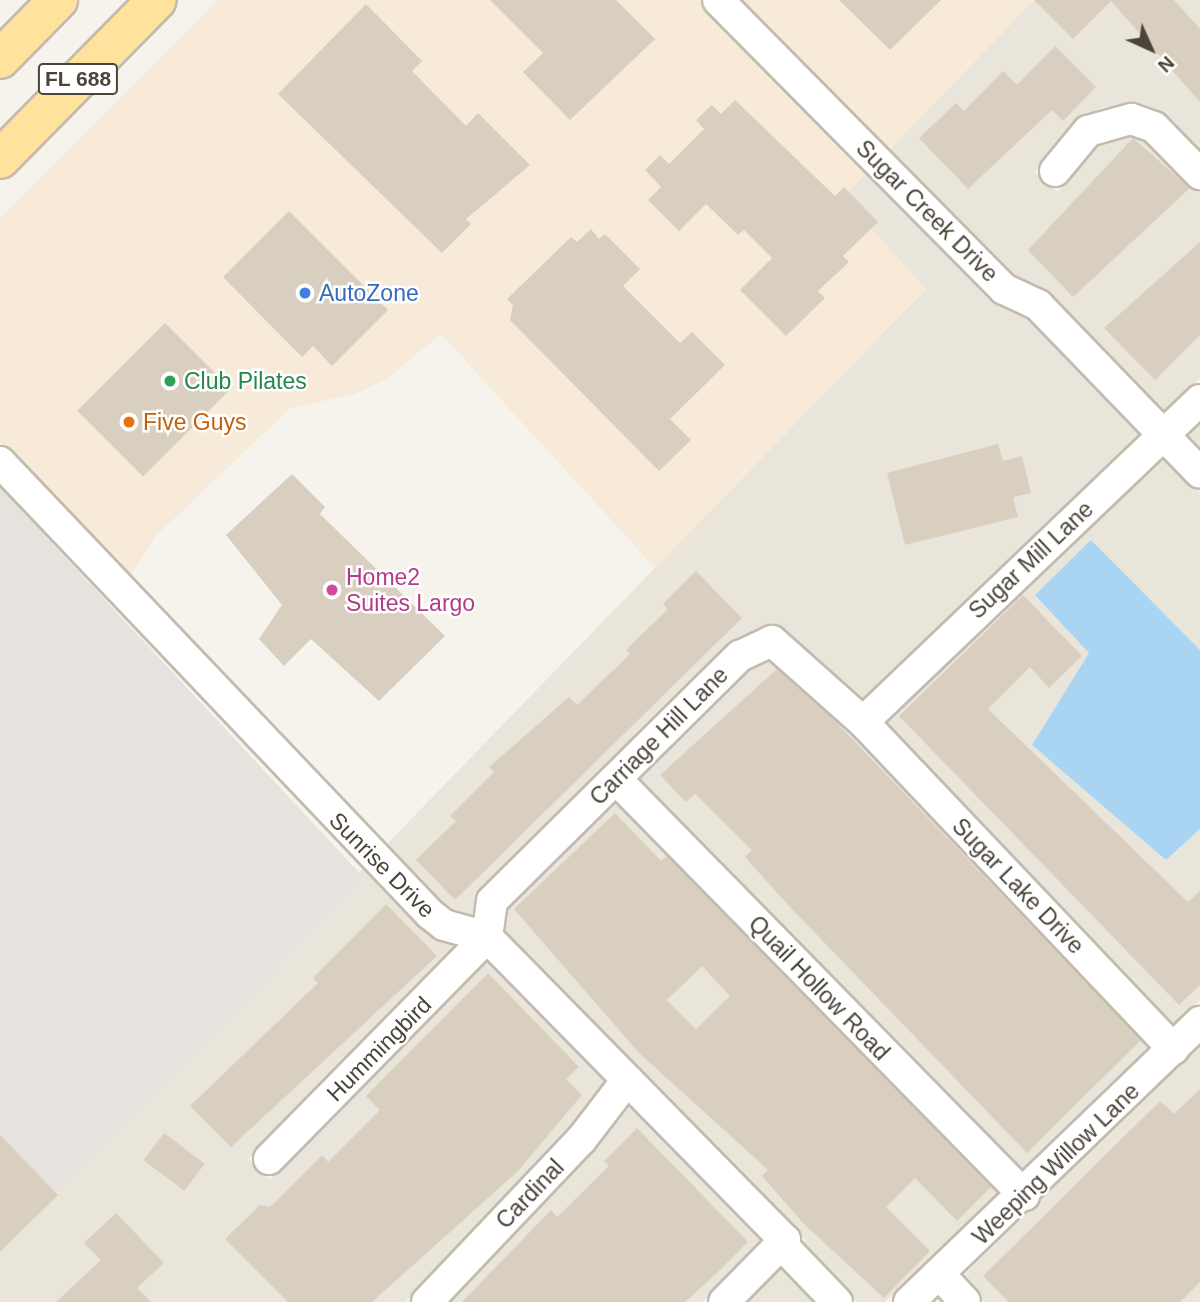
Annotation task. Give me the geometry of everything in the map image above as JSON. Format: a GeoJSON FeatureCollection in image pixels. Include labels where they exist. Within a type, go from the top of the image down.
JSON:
{"type":"FeatureCollection","features":[{"type":"Feature","properties":{"kind":"main road","name":"FL 688"},"geometry":{"type":"LineString","coordinates":[[0,59],[58,0]]}},
{"type":"Feature","properties":{"kind":"main road","name":"FL 688"},"geometry":{"type":"LineString","coordinates":[[0,159],[157,0]]}},
{"type":"Feature","properties":{"kind":"street","name":"Sugar Creek Drive"},"geometry":{"type":"LineString","coordinates":[[718,0],[1003,289],[1038,305],[1200,473]]}},
{"type":"Feature","properties":{"kind":"street"},"geometry":{"type":"LineString","coordinates":[[1055,172],[1088,131],[1131,119],[1154,127],[1200,174]]}},
{"type":"Feature","properties":{"kind":"street","name":"Sugar Mill Lane"},"geometry":{"type":"LineString","coordinates":[[863,722],[1200,400]]}},
{"type":"Feature","properties":{"kind":"street","name":"Sunrise Drive"},"geometry":{"type":"LineString","coordinates":[[0,462],[430,914],[444,925],[487,937]]}},
{"type":"Feature","properties":{"kind":"street","name":"Carriage Hill Lane"},"geometry":{"type":"LineString","coordinates":[[487,937],[492,901],[740,656],[772,641],[863,722]]}},
{"type":"Feature","properties":{"kind":"street","name":"Sugar Lake Drive"},"geometry":{"type":"LineString","coordinates":[[863,722],[1173,1049]]}},
{"type":"Feature","properties":{"kind":"street","name":"Quail Hollow Road"},"geometry":{"type":"LineString","coordinates":[[616,779],[1024,1195]]}},
{"type":"Feature","properties":{"kind":"street"},"geometry":{"type":"LineString","coordinates":[[487,937],[785,1240],[785,1248],[837,1302]]}},
{"type":"Feature","properties":{"kind":"street","name":"Hummingbird"},"geometry":{"type":"LineString","coordinates":[[268,1159],[487,937]]}},
{"type":"Feature","properties":{"kind":"street","name":"Weeping Willow Lane"},"geometry":{"type":"LineString","coordinates":[[909,1302],[941,1276],[1200,1022]]}},
{"type":"Feature","properties":{"kind":"street","name":"Cardinal"},"geometry":{"type":"LineString","coordinates":[[426,1302],[581,1140],[627,1080]]}},
{"type":"Feature","properties":{"kind":"street"},"geometry":{"type":"LineString","coordinates":[[724,1302],[785,1240]]}},
{"type":"Feature","properties":{"kind":"street"},"geometry":{"type":"LineString","coordinates":[[941,1276],[965,1302]]}},
{"type":"Feature","properties":{"kind":"shaded area"},"geometry":{"type":"Polygon","coordinates":[[[217,0],[698,0],[868,171],[843,197],[926,289],[655,568],[441,334],[387,379],[355,394],[290,408],[155,537],[129,578],[0,442],[0,219],[217,0]]]}},
{"type":"Feature","properties":{"kind":"shaded area"},"geometry":{"type":"Polygon","coordinates":[[[737,0],[1034,0],[887,152],[737,0]]]}},
{"type":"Feature","properties":{"kind":"shaded area"},"geometry":{"type":"Polygon","coordinates":[[[1034,0],[1200,0],[1200,155],[1128,104],[1101,108],[1076,121],[1035,172],[1058,192],[1098,143],[1131,133],[1147,139],[1200,194],[1200,378],[1162,415],[1011,277],[887,152],[1034,0]]]}},
{"type":"Feature","properties":{"kind":"shaded area"},"geometry":{"type":"Polygon","coordinates":[[[868,171],[985,296],[1030,317],[1143,434],[860,701],[778,629],[750,632],[731,643],[481,890],[472,918],[449,912],[383,848],[926,289],[842,197],[868,171]]]}},
{"type":"Feature","properties":{"kind":"shaded area"},"geometry":{"type":"Polygon","coordinates":[[[1200,421],[1200,453],[1184,437],[1200,421]]]}},
{"type":"Feature","properties":{"kind":"shaded area"},"geometry":{"type":"Polygon","coordinates":[[[1164,456],[1200,493],[1200,650],[1091,541],[1089,653],[1032,745],[1166,860],[1200,829],[1200,1000],[1172,1028],[883,722],[1164,456]]]}},
{"type":"Feature","properties":{"kind":"shaded area"},"geometry":{"type":"Polygon","coordinates":[[[0,487],[364,878],[0,1252],[0,487]]]}},
{"type":"Feature","properties":{"kind":"shaded area"},"geometry":{"type":"Polygon","coordinates":[[[771,657],[853,732],[1153,1048],[1022,1175],[637,781],[750,668],[771,657]]]}},
{"type":"Feature","properties":{"kind":"shaded area"},"geometry":{"type":"Polygon","coordinates":[[[617,800],[1002,1194],[885,1302],[856,1302],[801,1245],[805,1240],[502,931],[505,910],[617,800]]]}},
{"type":"Feature","properties":{"kind":"shaded area"},"geometry":{"type":"Polygon","coordinates":[[[364,867],[422,926],[461,944],[248,1159],[270,1180],[489,958],[607,1080],[569,1130],[405,1302],[0,1302],[0,1252],[364,878],[358,873],[364,867]]]}},
{"type":"Feature","properties":{"kind":"shaded area"},"geometry":{"type":"Polygon","coordinates":[[[1200,1044],[1200,1302],[984,1302],[961,1278],[1200,1044]]]}},
{"type":"Feature","properties":{"kind":"shaded area"},"geometry":{"type":"Polygon","coordinates":[[[630,1102],[765,1239],[702,1302],[448,1302],[592,1151],[630,1102]]]}},
{"type":"Feature","properties":{"kind":"shaded area"},"geometry":{"type":"Polygon","coordinates":[[[782,1265],[818,1302],[746,1302],[759,1290],[782,1265]]]}},
{"type":"Feature","properties":{"kind":"water"},"geometry":{"type":"Polygon","coordinates":[[[1091,540],[1200,650],[1200,829],[1166,860],[1032,745],[1089,653],[1035,595],[1091,540]]]}},
{"type":"Feature","properties":{"kind":"building"},"geometry":{"type":"Polygon","coordinates":[[[490,0],[616,0],[655,39],[570,120],[523,72],[543,53],[490,0]]]}},
{"type":"Feature","properties":{"kind":"building"},"geometry":{"type":"Polygon","coordinates":[[[839,0],[941,0],[890,50],[839,0]]]}},
{"type":"Feature","properties":{"kind":"building"},"geometry":{"type":"Polygon","coordinates":[[[1034,0],[1174,0],[1200,29],[1200,102],[1111,1],[1073,39],[1034,0]]]}},
{"type":"Feature","properties":{"kind":"building"},"geometry":{"type":"Polygon","coordinates":[[[366,4],[422,61],[412,71],[466,126],[478,113],[530,165],[466,219],[471,224],[442,253],[278,94],[366,4]]]}},
{"type":"Feature","properties":{"kind":"building"},"geometry":{"type":"Polygon","coordinates":[[[1055,46],[1096,87],[1063,121],[1052,110],[968,189],[919,138],[956,103],[964,111],[1003,71],[1017,85],[1055,46]]]}},
{"type":"Feature","properties":{"kind":"building"},"geometry":{"type":"Polygon","coordinates":[[[735,100],[835,196],[844,187],[878,222],[843,256],[849,262],[818,291],[825,298],[786,336],[740,290],[772,258],[744,230],[738,235],[706,204],[679,231],[648,200],[661,187],[645,170],[660,155],[669,164],[704,129],[696,120],[712,105],[721,114],[735,100]]]}},
{"type":"Feature","properties":{"kind":"building"},"geometry":{"type":"Polygon","coordinates":[[[1133,138],[1190,188],[1073,297],[1028,250],[1133,138]]]}},
{"type":"Feature","properties":{"kind":"building","name":"AutoZone"},"geometry":{"type":"Polygon","coordinates":[[[289,211],[388,310],[332,366],[313,346],[302,357],[223,277],[289,211]]]}},
{"type":"Feature","properties":{"kind":"building"},"geometry":{"type":"Polygon","coordinates":[[[591,229],[599,239],[605,234],[640,269],[623,286],[680,343],[692,332],[725,365],[670,419],[691,440],[659,471],[510,320],[513,305],[507,299],[571,237],[577,242],[591,229]]]}},
{"type":"Feature","properties":{"kind":"building"},"geometry":{"type":"Polygon","coordinates":[[[1200,242],[1200,335],[1155,380],[1104,328],[1200,242]]]}},
{"type":"Feature","properties":{"kind":"building"},"geometry":{"type":"Polygon","coordinates":[[[165,323],[231,389],[143,476],[77,411],[165,323]]]}},
{"type":"Feature","properties":{"kind":"building"},"geometry":{"type":"Polygon","coordinates":[[[998,444],[1003,461],[1022,456],[1031,493],[1013,497],[1018,517],[905,545],[887,473],[998,444]]]}},
{"type":"Feature","properties":{"kind":"building","name":"Home2 Suites Largo"},"geometry":{"type":"Polygon","coordinates":[[[292,474],[325,507],[320,514],[445,636],[379,701],[311,639],[284,666],[259,639],[282,605],[226,535],[292,474]]]}},
{"type":"Feature","properties":{"kind":"building"},"geometry":{"type":"Polygon","coordinates":[[[696,571],[742,618],[455,900],[416,860],[456,821],[450,816],[494,772],[489,767],[569,697],[577,705],[630,654],[626,650],[668,609],[663,604],[696,571]]]}},
{"type":"Feature","properties":{"kind":"building"},"geometry":{"type":"Polygon","coordinates":[[[1023,595],[1082,656],[1049,688],[1030,667],[988,709],[1188,902],[1200,891],[1200,985],[1179,1005],[899,716],[1023,595]]]}},
{"type":"Feature","properties":{"kind":"building"},"geometry":{"type":"Polygon","coordinates":[[[777,669],[834,720],[1141,1040],[1027,1153],[789,906],[745,857],[752,850],[695,794],[686,802],[660,775],[777,669]]]}},
{"type":"Feature","properties":{"kind":"building"},"geometry":{"type":"Polygon","coordinates":[[[615,813],[661,861],[667,856],[991,1187],[957,1221],[915,1178],[886,1207],[930,1251],[884,1298],[804,1224],[762,1176],[768,1170],[639,1053],[514,909],[615,813]],[[702,966],[667,1000],[696,1029],[730,996],[702,966]]]}},
{"type":"Feature","properties":{"kind":"building"},"geometry":{"type":"Polygon","coordinates":[[[386,904],[437,956],[231,1147],[190,1106],[318,983],[313,978],[386,904]]]}},
{"type":"Feature","properties":{"kind":"building"},"geometry":{"type":"Polygon","coordinates":[[[488,973],[579,1067],[566,1079],[582,1095],[518,1171],[372,1302],[288,1302],[225,1239],[260,1205],[270,1207],[322,1155],[328,1162],[380,1110],[366,1096],[488,973]]]}},
{"type":"Feature","properties":{"kind":"building"},"geometry":{"type":"Polygon","coordinates":[[[1200,1089],[1200,1282],[1180,1302],[1009,1302],[983,1276],[1160,1101],[1174,1114],[1200,1089]]]}},
{"type":"Feature","properties":{"kind":"building"},"geometry":{"type":"Polygon","coordinates":[[[637,1128],[748,1242],[716,1274],[685,1302],[462,1302],[551,1210],[557,1217],[609,1166],[604,1161],[637,1128]]]}},
{"type":"Feature","properties":{"kind":"building"},"geometry":{"type":"Polygon","coordinates":[[[164,1133],[205,1164],[184,1191],[144,1160],[164,1133]]]}},
{"type":"Feature","properties":{"kind":"building"},"geometry":{"type":"Polygon","coordinates":[[[0,1135],[58,1195],[0,1252],[0,1135]]]}},
{"type":"Feature","properties":{"kind":"building"},"geometry":{"type":"Polygon","coordinates":[[[116,1213],[164,1263],[137,1288],[151,1302],[56,1302],[101,1260],[84,1243],[116,1213]]]}},
{"type":"Feature","properties":{"kind":"place","name":"AutoZone"},"geometry":{"type":"Point","coordinates":[305,293]}},
{"type":"Feature","properties":{"kind":"place","name":"Club Pilates"},"geometry":{"type":"Point","coordinates":[170,381]}},
{"type":"Feature","properties":{"kind":"place","name":"Five Guys"},"geometry":{"type":"Point","coordinates":[129,422]}},
{"type":"Feature","properties":{"kind":"place","name":"Home2 Suites Largo"},"geometry":{"type":"Point","coordinates":[332,590]}}]}
